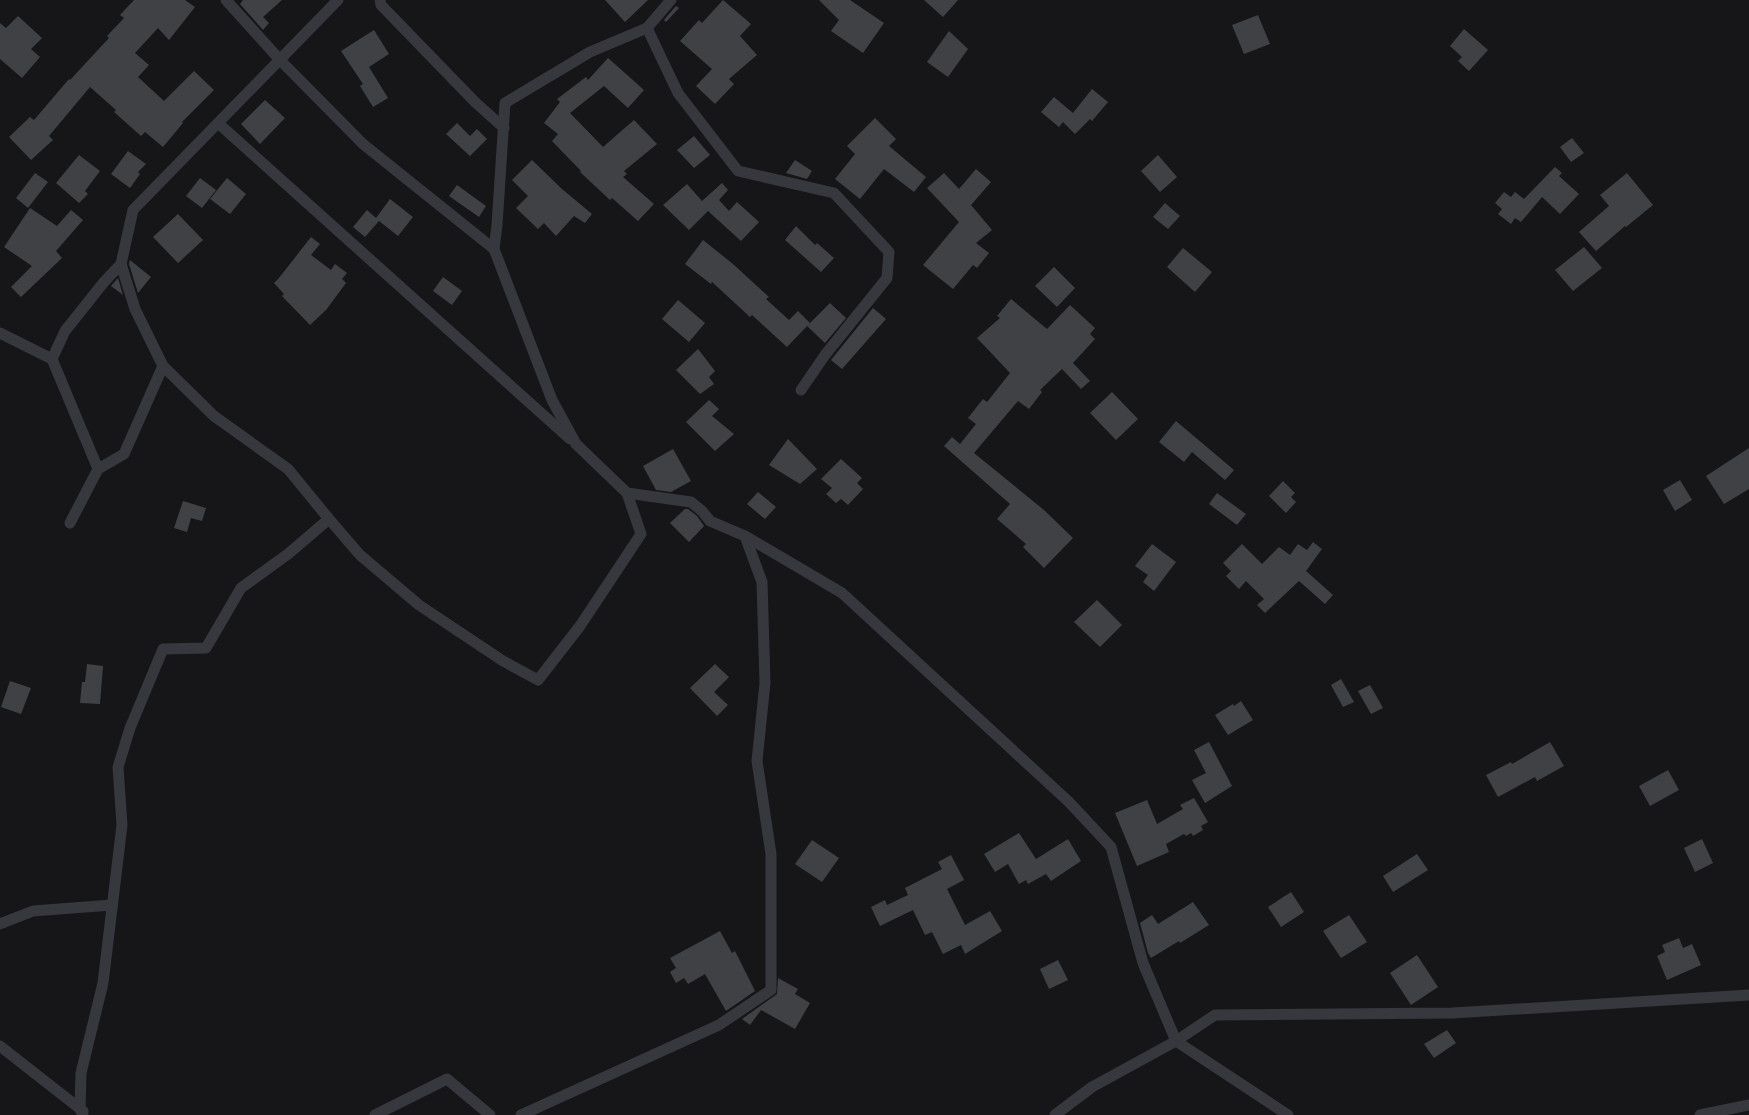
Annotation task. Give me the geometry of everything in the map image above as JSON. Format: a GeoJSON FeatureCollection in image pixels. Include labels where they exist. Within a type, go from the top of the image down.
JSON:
{"type":"FeatureCollection","features":[{"type":"Feature","properties":{"kind":"street"},"geometry":{"type":"LineString","coordinates":[[226,0],[280,60],[363,144],[494,249],[552,400],[576,444]]}},
{"type":"Feature","properties":{"kind":"street"},"geometry":{"type":"LineString","coordinates":[[218,123],[576,444],[627,493],[641,534],[580,626],[538,680],[503,661],[419,606],[360,555],[288,469],[214,416],[163,366],[134,309],[122,264],[133,210],[338,0]]}},
{"type":"Feature","properties":{"kind":"street"},"geometry":{"type":"LineString","coordinates":[[380,0],[381,5],[475,102],[504,128]]}},
{"type":"Feature","properties":{"kind":"street"},"geometry":{"type":"LineString","coordinates":[[494,249],[498,225],[505,103],[590,52],[647,28],[670,0]]}},
{"type":"Feature","properties":{"kind":"street"},"geometry":{"type":"LineString","coordinates":[[647,28],[678,93],[738,171],[834,193],[889,252],[888,278],[825,355],[801,390]]}},
{"type":"Feature","properties":{"kind":"street"},"geometry":{"type":"LineString","coordinates":[[52,359],[65,331],[104,282],[122,264]]}},
{"type":"Feature","properties":{"kind":"street"},"geometry":{"type":"LineString","coordinates":[[0,333],[52,359],[98,469]]}},
{"type":"Feature","properties":{"kind":"street"},"geometry":{"type":"LineString","coordinates":[[70,524],[98,469],[124,454],[163,366]]}},
{"type":"Feature","properties":{"kind":"street"},"geometry":{"type":"LineString","coordinates":[[627,493],[691,502],[710,521],[745,536],[842,594],[1069,802],[1111,848],[1144,963],[1176,1041],[1288,1115]]}},
{"type":"Feature","properties":{"kind":"street"},"geometry":{"type":"LineString","coordinates":[[84,1113],[81,1073],[103,983],[122,825],[118,768],[130,728],[163,649],[206,648],[241,588],[288,554],[329,519]]}},
{"type":"Feature","properties":{"kind":"street"},"geometry":{"type":"LineString","coordinates":[[521,1115],[719,1025],[771,990],[771,854],[757,761],[765,683],[762,582],[745,536]]}},
{"type":"Feature","properties":{"kind":"street"},"geometry":{"type":"LineString","coordinates":[[0,924],[33,911],[112,906]]}},
{"type":"Feature","properties":{"kind":"street"},"geometry":{"type":"LineString","coordinates":[[1055,1115],[1092,1088],[1176,1041],[1215,1015],[1452,1013],[1749,995]]}},
{"type":"Feature","properties":{"kind":"street"},"geometry":{"type":"LineString","coordinates":[[0,1046],[84,1113]]}},
{"type":"Feature","properties":{"kind":"street"},"geometry":{"type":"LineString","coordinates":[[375,1115],[447,1079],[490,1115]]}},
{"type":"Feature","properties":{"kind":"street"},"geometry":{"type":"LineString","coordinates":[[1700,1115],[1749,1105]]}},
{"type":"Feature","properties":{"kind":"building"},"geometry":{"type":"Polygon","coordinates":[[[134,0],[185,0],[195,7],[169,40],[158,28],[135,53],[149,65],[138,77],[164,101],[194,71],[214,90],[182,122],[163,147],[145,132],[141,136],[90,87],[49,136],[53,140],[31,160],[9,137],[30,117],[34,120],[69,79],[109,38],[107,36],[124,18],[120,15],[134,0]]]}},
{"type":"Feature","properties":{"kind":"building"},"geometry":{"type":"Polygon","coordinates":[[[243,0],[282,0],[263,17],[269,23],[263,30],[240,4],[243,0]]]}},
{"type":"Feature","properties":{"kind":"building"},"geometry":{"type":"Polygon","coordinates":[[[605,0],[648,0],[625,22],[605,0]]]}},
{"type":"Feature","properties":{"kind":"building"},"geometry":{"type":"Polygon","coordinates":[[[723,0],[751,24],[740,36],[757,55],[729,79],[734,84],[715,104],[696,86],[712,69],[680,41],[699,20],[702,23],[723,0]]]}},
{"type":"Feature","properties":{"kind":"building"},"geometry":{"type":"Polygon","coordinates":[[[819,0],[850,0],[884,23],[863,53],[831,31],[839,20],[819,0]]]}},
{"type":"Feature","properties":{"kind":"building"},"geometry":{"type":"Polygon","coordinates":[[[924,0],[958,0],[943,17],[924,0]]]}},
{"type":"Feature","properties":{"kind":"building"},"geometry":{"type":"Polygon","coordinates":[[[676,6],[679,8],[666,22],[664,20],[676,6]]]}},
{"type":"Feature","properties":{"kind":"building"},"geometry":{"type":"Polygon","coordinates":[[[1258,15],[1270,44],[1244,54],[1232,25],[1258,15]]]}},
{"type":"Feature","properties":{"kind":"building"},"geometry":{"type":"Polygon","coordinates":[[[18,16],[42,38],[31,49],[40,57],[22,78],[0,59],[0,23],[6,28],[18,16]]]}},
{"type":"Feature","properties":{"kind":"building"},"geometry":{"type":"Polygon","coordinates":[[[1464,29],[1488,50],[1469,71],[1458,61],[1462,57],[1450,46],[1464,29]]]}},
{"type":"Feature","properties":{"kind":"building"},"geometry":{"type":"Polygon","coordinates":[[[374,30],[389,54],[369,67],[388,98],[373,107],[360,86],[363,84],[341,51],[374,30]]]}},
{"type":"Feature","properties":{"kind":"building"},"geometry":{"type":"Polygon","coordinates":[[[949,31],[968,49],[948,77],[927,62],[949,31]]]}},
{"type":"Feature","properties":{"kind":"building"},"geometry":{"type":"Polygon","coordinates":[[[608,58],[644,90],[628,108],[604,86],[570,113],[603,147],[634,120],[657,144],[624,171],[627,174],[623,177],[654,204],[638,221],[612,198],[610,200],[580,172],[552,141],[558,134],[544,123],[560,102],[557,99],[586,77],[588,80],[608,58]]]}},
{"type":"Feature","properties":{"kind":"building"},"geometry":{"type":"Polygon","coordinates":[[[1092,89],[1108,102],[1092,121],[1090,119],[1075,134],[1063,122],[1059,127],[1041,112],[1054,97],[1073,113],[1092,89]]]}},
{"type":"Feature","properties":{"kind":"building"},"geometry":{"type":"Polygon","coordinates":[[[265,100],[285,118],[260,144],[241,124],[265,100]]]}},
{"type":"Feature","properties":{"kind":"building"},"geometry":{"type":"Polygon","coordinates":[[[875,118],[896,139],[889,146],[926,177],[914,192],[884,169],[860,199],[835,179],[855,154],[847,146],[875,118]]]}},
{"type":"Feature","properties":{"kind":"building"},"geometry":{"type":"Polygon","coordinates":[[[457,123],[470,136],[477,129],[487,139],[470,156],[446,134],[457,123]]]}},
{"type":"Feature","properties":{"kind":"building"},"geometry":{"type":"Polygon","coordinates":[[[694,136],[710,155],[694,168],[677,150],[694,136]]]}},
{"type":"Feature","properties":{"kind":"building"},"geometry":{"type":"Polygon","coordinates":[[[1572,138],[1584,153],[1571,162],[1560,147],[1572,138]]]}},
{"type":"Feature","properties":{"kind":"building"},"geometry":{"type":"Polygon","coordinates":[[[128,151],[146,164],[138,172],[140,174],[130,188],[111,174],[128,151]]]}},
{"type":"Feature","properties":{"kind":"building"},"geometry":{"type":"Polygon","coordinates":[[[79,155],[100,171],[85,191],[88,194],[79,203],[56,183],[79,155]]]}},
{"type":"Feature","properties":{"kind":"building"},"geometry":{"type":"Polygon","coordinates":[[[1158,155],[1177,177],[1160,192],[1141,171],[1158,155]]]}},
{"type":"Feature","properties":{"kind":"building"},"geometry":{"type":"Polygon","coordinates":[[[532,160],[592,214],[585,223],[574,216],[556,236],[544,223],[538,229],[516,208],[528,196],[512,180],[532,160]]]}},
{"type":"Feature","properties":{"kind":"building"},"geometry":{"type":"Polygon","coordinates":[[[795,160],[812,171],[807,179],[786,173],[795,160]]]}},
{"type":"Feature","properties":{"kind":"building"},"geometry":{"type":"Polygon","coordinates":[[[1555,167],[1562,173],[1559,176],[1579,194],[1560,214],[1542,197],[1521,222],[1515,218],[1511,224],[1498,214],[1502,209],[1495,203],[1504,192],[1511,197],[1515,192],[1524,199],[1555,167]]]}},
{"type":"Feature","properties":{"kind":"building"},"geometry":{"type":"Polygon","coordinates":[[[976,169],[991,182],[971,205],[992,230],[976,243],[989,253],[977,268],[973,265],[953,289],[923,265],[959,222],[927,188],[944,173],[959,189],[976,169]]]}},
{"type":"Feature","properties":{"kind":"building"},"geometry":{"type":"Polygon","coordinates":[[[35,173],[48,182],[28,208],[16,198],[35,173]]]}},
{"type":"Feature","properties":{"kind":"building"},"geometry":{"type":"Polygon","coordinates":[[[1627,173],[1653,205],[1596,251],[1579,232],[1609,206],[1600,195],[1627,173]]]}},
{"type":"Feature","properties":{"kind":"building"},"geometry":{"type":"Polygon","coordinates":[[[200,178],[216,190],[202,208],[186,196],[200,178]]]}},
{"type":"Feature","properties":{"kind":"building"},"geometry":{"type":"Polygon","coordinates":[[[227,178],[246,194],[230,214],[210,199],[227,178]]]}},
{"type":"Feature","properties":{"kind":"building"},"geometry":{"type":"Polygon","coordinates":[[[722,183],[728,190],[719,200],[729,211],[737,202],[759,222],[741,241],[708,211],[689,230],[663,205],[687,184],[702,201],[722,183]]]}},
{"type":"Feature","properties":{"kind":"building"},"geometry":{"type":"Polygon","coordinates":[[[457,185],[486,206],[479,217],[449,196],[457,185]]]}},
{"type":"Feature","properties":{"kind":"building"},"geometry":{"type":"Polygon","coordinates":[[[390,199],[413,217],[398,236],[379,221],[365,237],[353,227],[367,210],[376,218],[390,199]]]}},
{"type":"Feature","properties":{"kind":"building"},"geometry":{"type":"Polygon","coordinates":[[[1165,203],[1180,216],[1168,229],[1153,217],[1165,203]]]}},
{"type":"Feature","properties":{"kind":"building"},"geometry":{"type":"Polygon","coordinates":[[[30,208],[57,226],[71,210],[83,220],[56,251],[62,258],[21,297],[11,287],[32,266],[4,247],[30,208]]]}},
{"type":"Feature","properties":{"kind":"building"},"geometry":{"type":"Polygon","coordinates":[[[178,214],[203,240],[178,263],[153,237],[178,214]]]}},
{"type":"Feature","properties":{"kind":"building"},"geometry":{"type":"Polygon","coordinates":[[[796,226],[815,245],[817,243],[834,258],[821,272],[785,240],[796,226]]]}},
{"type":"Feature","properties":{"kind":"building"},"geometry":{"type":"Polygon","coordinates":[[[311,237],[320,244],[311,255],[331,270],[335,264],[347,273],[342,279],[346,283],[326,310],[310,325],[282,296],[284,294],[274,283],[311,237]]]}},
{"type":"Feature","properties":{"kind":"building"},"geometry":{"type":"Polygon","coordinates":[[[703,240],[769,297],[766,299],[789,320],[798,311],[810,323],[787,347],[752,315],[750,317],[712,282],[711,284],[685,264],[703,240]]]}},
{"type":"Feature","properties":{"kind":"building"},"geometry":{"type":"Polygon","coordinates":[[[1584,247],[1602,268],[1573,291],[1555,270],[1584,247]]]}},
{"type":"Feature","properties":{"kind":"building"},"geometry":{"type":"Polygon","coordinates":[[[1183,248],[1212,272],[1195,292],[1167,267],[1183,248]]]}},
{"type":"Feature","properties":{"kind":"building"},"geometry":{"type":"Polygon","coordinates":[[[130,260],[151,277],[138,293],[129,264],[130,260]]]}},
{"type":"Feature","properties":{"kind":"building"},"geometry":{"type":"Polygon","coordinates":[[[1054,267],[1075,288],[1057,307],[1035,286],[1054,267]]]}},
{"type":"Feature","properties":{"kind":"building"},"geometry":{"type":"Polygon","coordinates":[[[443,277],[462,291],[452,305],[433,291],[443,277]]]}},
{"type":"Feature","properties":{"kind":"building"},"geometry":{"type":"Polygon","coordinates":[[[118,278],[123,295],[111,286],[118,278]]]}},
{"type":"Feature","properties":{"kind":"building"},"geometry":{"type":"Polygon","coordinates":[[[1011,299],[1047,329],[1070,305],[1095,328],[1090,334],[1095,339],[1073,363],[1090,381],[1081,389],[1062,369],[1040,390],[1042,392],[1029,409],[1018,401],[974,453],[1044,510],[1073,538],[1044,568],[1023,547],[1026,544],[997,519],[1010,504],[944,446],[952,437],[960,444],[976,424],[968,418],[983,399],[987,402],[1010,373],[977,338],[1000,318],[997,316],[1011,299]]]}},
{"type":"Feature","properties":{"kind":"building"},"geometry":{"type":"Polygon","coordinates":[[[678,300],[705,323],[689,342],[662,319],[678,300]]]}},
{"type":"Feature","properties":{"kind":"building"},"geometry":{"type":"Polygon","coordinates":[[[830,303],[846,318],[825,343],[807,326],[830,303]]]}},
{"type":"Feature","properties":{"kind":"building"},"geometry":{"type":"Polygon","coordinates":[[[873,308],[886,319],[842,369],[831,360],[873,308]]]}},
{"type":"Feature","properties":{"kind":"building"},"geometry":{"type":"Polygon","coordinates":[[[698,349],[715,371],[709,377],[714,384],[700,394],[676,370],[698,349]]]}},
{"type":"Feature","properties":{"kind":"building"},"geometry":{"type":"Polygon","coordinates":[[[1112,392],[1138,419],[1116,440],[1090,413],[1112,392]]]}},
{"type":"Feature","properties":{"kind":"building"},"geometry":{"type":"Polygon","coordinates":[[[709,400],[719,409],[712,416],[734,434],[715,451],[686,422],[709,400]]]}},
{"type":"Feature","properties":{"kind":"building"},"geometry":{"type":"Polygon","coordinates":[[[1176,421],[1234,470],[1225,480],[1192,452],[1184,462],[1159,442],[1176,421]]]}},
{"type":"Feature","properties":{"kind":"building"},"geometry":{"type":"Polygon","coordinates":[[[788,439],[817,469],[800,484],[769,465],[788,439]]]}},
{"type":"Feature","properties":{"kind":"building"},"geometry":{"type":"Polygon","coordinates":[[[1749,448],[1749,489],[1724,504],[1706,476],[1749,448]]]}},
{"type":"Feature","properties":{"kind":"building"},"geometry":{"type":"Polygon","coordinates":[[[673,449],[691,481],[671,492],[656,490],[643,466],[673,449]]]}},
{"type":"Feature","properties":{"kind":"building"},"geometry":{"type":"Polygon","coordinates":[[[841,459],[862,478],[857,483],[863,489],[848,505],[841,499],[836,503],[826,494],[832,488],[821,479],[841,459]]]}},
{"type":"Feature","properties":{"kind":"building"},"geometry":{"type":"Polygon","coordinates":[[[1680,480],[1692,500],[1675,511],[1663,490],[1680,480]]]}},
{"type":"Feature","properties":{"kind":"building"},"geometry":{"type":"Polygon","coordinates":[[[1283,481],[1295,493],[1291,497],[1296,502],[1286,513],[1269,496],[1283,481]]]}},
{"type":"Feature","properties":{"kind":"building"},"geometry":{"type":"Polygon","coordinates":[[[758,492],[776,507],[765,519],[747,504],[758,492]]]}},
{"type":"Feature","properties":{"kind":"building"},"geometry":{"type":"Polygon","coordinates":[[[1217,493],[1246,514],[1237,525],[1209,504],[1217,493]]]}},
{"type":"Feature","properties":{"kind":"building"},"geometry":{"type":"Polygon","coordinates":[[[183,501],[206,508],[202,521],[191,518],[187,532],[174,528],[183,501]]]}},
{"type":"Feature","properties":{"kind":"building"},"geometry":{"type":"Polygon","coordinates":[[[685,509],[688,509],[697,516],[704,526],[689,542],[670,523],[685,509]]]}},
{"type":"Feature","properties":{"kind":"building"},"geometry":{"type":"Polygon","coordinates":[[[1313,542],[1322,549],[1306,571],[1333,595],[1325,604],[1299,581],[1265,613],[1257,605],[1264,599],[1246,581],[1239,589],[1226,576],[1231,571],[1223,563],[1242,544],[1262,564],[1279,547],[1290,555],[1298,544],[1307,550],[1313,542]]]}},
{"type":"Feature","properties":{"kind":"building"},"geometry":{"type":"Polygon","coordinates":[[[1152,544],[1176,562],[1154,591],[1143,582],[1148,575],[1135,566],[1152,544]]]}},
{"type":"Feature","properties":{"kind":"building"},"geometry":{"type":"Polygon","coordinates":[[[1097,600],[1122,625],[1100,647],[1074,622],[1097,600]]]}},
{"type":"Feature","properties":{"kind":"building"},"geometry":{"type":"Polygon","coordinates":[[[87,664],[103,666],[100,704],[80,703],[82,682],[85,682],[87,664]]]}},
{"type":"Feature","properties":{"kind":"building"},"geometry":{"type":"Polygon","coordinates":[[[715,664],[729,677],[714,692],[728,705],[717,716],[690,688],[715,664]]]}},
{"type":"Feature","properties":{"kind":"building"},"geometry":{"type":"Polygon","coordinates":[[[1341,679],[1354,702],[1343,707],[1331,685],[1341,679]]]}},
{"type":"Feature","properties":{"kind":"building"},"geometry":{"type":"Polygon","coordinates":[[[10,681],[31,688],[21,714],[1,707],[10,681]]]}},
{"type":"Feature","properties":{"kind":"building"},"geometry":{"type":"Polygon","coordinates":[[[1370,685],[1383,708],[1371,714],[1358,691],[1370,685]]]}},
{"type":"Feature","properties":{"kind":"building"},"geometry":{"type":"Polygon","coordinates":[[[1241,701],[1253,720],[1228,735],[1215,715],[1241,701]]]}},
{"type":"Feature","properties":{"kind":"building"},"geometry":{"type":"Polygon","coordinates":[[[1209,742],[1232,786],[1205,803],[1192,780],[1206,773],[1194,750],[1209,742]]]}},
{"type":"Feature","properties":{"kind":"building"},"geometry":{"type":"Polygon","coordinates":[[[1550,742],[1564,766],[1537,781],[1535,777],[1498,797],[1486,775],[1511,762],[1512,764],[1550,742]]]}},
{"type":"Feature","properties":{"kind":"building"},"geometry":{"type":"Polygon","coordinates":[[[1668,770],[1679,790],[1650,806],[1639,786],[1668,770]]]}},
{"type":"Feature","properties":{"kind":"building"},"geometry":{"type":"Polygon","coordinates":[[[1194,798],[1208,822],[1201,826],[1203,830],[1193,836],[1191,833],[1186,836],[1184,834],[1166,844],[1169,852],[1137,866],[1115,813],[1147,800],[1157,824],[1183,809],[1180,805],[1194,798]]]}},
{"type":"Feature","properties":{"kind":"building"},"geometry":{"type":"Polygon","coordinates":[[[1019,833],[1036,859],[1068,839],[1081,861],[1051,881],[1046,874],[1028,884],[1026,880],[1019,884],[1008,864],[995,872],[984,854],[1019,833]]]}},
{"type":"Feature","properties":{"kind":"building"},"geometry":{"type":"Polygon","coordinates":[[[1702,839],[1713,863],[1695,872],[1684,848],[1702,839]]]}},
{"type":"Feature","properties":{"kind":"building"},"geometry":{"type":"Polygon","coordinates":[[[812,840],[839,858],[822,882],[795,864],[812,840]]]}},
{"type":"Feature","properties":{"kind":"building"},"geometry":{"type":"Polygon","coordinates":[[[1417,854],[1428,870],[1393,892],[1383,876],[1417,854]]]}},
{"type":"Feature","properties":{"kind":"building"},"geometry":{"type":"Polygon","coordinates":[[[951,855],[964,880],[947,889],[965,925],[990,911],[1002,931],[965,954],[961,945],[943,954],[932,932],[925,935],[913,910],[880,926],[871,907],[885,900],[887,905],[908,895],[905,888],[942,869],[938,862],[951,855]]]}},
{"type":"Feature","properties":{"kind":"building"},"geometry":{"type":"Polygon","coordinates":[[[1291,892],[1304,912],[1281,927],[1268,907],[1291,892]]]}},
{"type":"Feature","properties":{"kind":"building"},"geometry":{"type":"Polygon","coordinates":[[[1193,902],[1209,925],[1151,958],[1140,923],[1152,915],[1158,924],[1193,902]]]}},
{"type":"Feature","properties":{"kind":"building"},"geometry":{"type":"Polygon","coordinates":[[[1349,915],[1367,942],[1341,958],[1323,931],[1349,915]]]}},
{"type":"Feature","properties":{"kind":"building"},"geometry":{"type":"Polygon","coordinates":[[[720,931],[732,953],[735,951],[755,991],[726,1011],[705,974],[688,984],[684,978],[676,983],[670,972],[676,968],[670,958],[720,931]]]}},
{"type":"Feature","properties":{"kind":"building"},"geometry":{"type":"Polygon","coordinates":[[[1679,938],[1683,948],[1692,944],[1701,965],[1667,980],[1657,956],[1665,952],[1662,945],[1679,938]]]}},
{"type":"Feature","properties":{"kind":"building"},"geometry":{"type":"Polygon","coordinates":[[[1417,955],[1438,987],[1411,1005],[1390,973],[1417,955]]]}},
{"type":"Feature","properties":{"kind":"building"},"geometry":{"type":"Polygon","coordinates":[[[1058,960],[1068,980],[1049,989],[1040,969],[1058,960]]]}},
{"type":"Feature","properties":{"kind":"building"},"geometry":{"type":"Polygon","coordinates":[[[778,978],[798,989],[795,994],[810,1003],[795,1029],[761,1010],[750,1025],[742,1019],[777,994],[778,978]]]}},
{"type":"Feature","properties":{"kind":"building"},"geometry":{"type":"Polygon","coordinates":[[[1447,1030],[1456,1043],[1434,1058],[1424,1044],[1447,1030]]]}}]}
